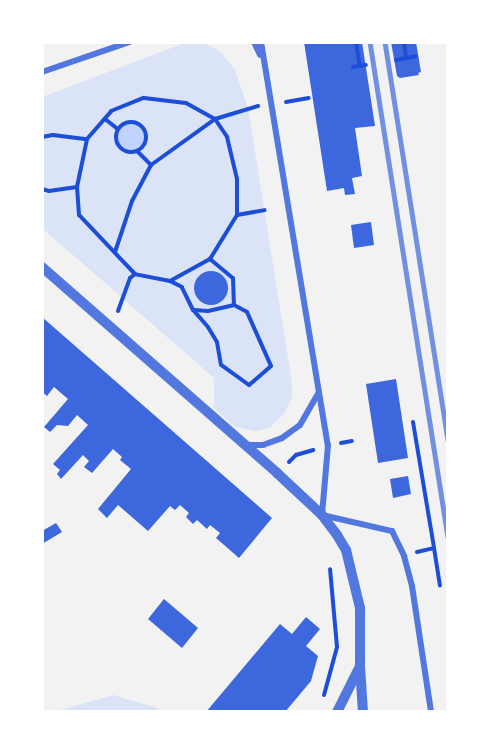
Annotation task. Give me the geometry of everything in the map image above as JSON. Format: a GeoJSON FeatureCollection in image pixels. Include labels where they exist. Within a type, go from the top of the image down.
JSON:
{"type":"FeatureCollection","features":[{"type":"Feature","properties":{"kind":"street"},"geometry":{"type":"LineString","coordinates":[[42,72],[129,42]]}},
{"type":"Feature","properties":{"kind":"street"},"geometry":{"type":"LineString","coordinates":[[254,42],[262,58]]}},
{"type":"Feature","properties":{"kind":"street"},"geometry":{"type":"LineString","coordinates":[[261,42],[328,445],[322,515]]}},
{"type":"Feature","properties":{"kind":"street"},"geometry":{"type":"LineString","coordinates":[[42,267],[322,515],[346,550],[354,575],[360,608],[363,712]]}},
{"type":"Feature","properties":{"kind":"street"},"geometry":{"type":"LineString","coordinates":[[245,446],[263,445],[282,438],[300,425],[320,392]]}},
{"type":"Feature","properties":{"kind":"street"},"geometry":{"type":"LineString","coordinates":[[322,515],[392,531],[404,556],[412,586],[431,712]]}},
{"type":"Feature","properties":{"kind":"street"},"geometry":{"type":"LineString","coordinates":[[337,712],[360,666]]}},
{"type":"Feature","properties":{"kind":"path"},"geometry":{"type":"LineString","coordinates":[[356,42],[360,66]]}},
{"type":"Feature","properties":{"kind":"path"},"geometry":{"type":"LineString","coordinates":[[404,42],[406,58]]}},
{"type":"Feature","properties":{"kind":"path"},"geometry":{"type":"LineString","coordinates":[[396,60],[416,56]]}},
{"type":"Feature","properties":{"kind":"path"},"geometry":{"type":"LineString","coordinates":[[353,67],[366,65]]}},
{"type":"Feature","properties":{"kind":"path"},"geometry":{"type":"LineString","coordinates":[[170,281],[210,259],[237,215],[237,179],[227,137],[215,119],[186,103],[144,98],[111,111],[87,139],[77,187],[79,215],[135,274],[170,281],[182,287],[193,310],[217,342],[221,365],[249,385],[271,366],[247,312],[234,305],[208,311],[193,310]]}},
{"type":"Feature","properties":{"kind":"path"},"geometry":{"type":"LineString","coordinates":[[115,252],[132,201],[151,165],[215,119],[248,108],[309,98]]}},
{"type":"Feature","properties":{"kind":"path"},"geometry":{"type":"LineString","coordinates":[[105,118],[118,129]]}},
{"type":"Feature","properties":{"kind":"path"},"geometry":{"type":"LineString","coordinates":[[131,122],[144,129],[146,139],[137,151],[127,152],[119,147],[116,138],[118,129],[131,122]]}},
{"type":"Feature","properties":{"kind":"path"},"geometry":{"type":"LineString","coordinates":[[42,137],[52,135],[87,139]]}},
{"type":"Feature","properties":{"kind":"path"},"geometry":{"type":"LineString","coordinates":[[137,151],[151,165]]}},
{"type":"Feature","properties":{"kind":"path"},"geometry":{"type":"LineString","coordinates":[[42,189],[49,191],[77,187]]}},
{"type":"Feature","properties":{"kind":"path"},"geometry":{"type":"LineString","coordinates":[[237,215],[266,210]]}},
{"type":"Feature","properties":{"kind":"path"},"geometry":{"type":"LineString","coordinates":[[210,259],[233,278],[234,305]]}},
{"type":"Feature","properties":{"kind":"path"},"geometry":{"type":"LineString","coordinates":[[112,329],[126,288],[135,274]]}},
{"type":"Feature","properties":{"kind":"path"},"geometry":{"type":"LineString","coordinates":[[413,422],[440,586]]}},
{"type":"Feature","properties":{"kind":"path"},"geometry":{"type":"LineString","coordinates":[[321,704],[337,647],[330,569]]}},
{"type":"Feature","properties":{"kind":"shaded area"},"geometry":{"type":"Polygon","coordinates":[[[187,42],[206,44],[221,52],[235,70],[248,108],[292,383],[292,398],[284,414],[269,428],[255,431],[235,427],[214,408],[214,378],[42,228],[42,97],[187,42]]]}},
{"type":"Feature","properties":{"kind":"shaded area"},"geometry":{"type":"Polygon","coordinates":[[[113,695],[158,708],[157,712],[54,712],[113,695]]]}},
{"type":"Feature","properties":{"kind":"water"},"geometry":{"type":"Polygon","coordinates":[[[131,123],[141,127],[145,137],[141,147],[131,151],[121,147],[117,137],[121,127],[131,123]]]}},
{"type":"Feature","properties":{"kind":"building"},"geometry":{"type":"Polygon","coordinates":[[[304,42],[362,42],[375,126],[355,128],[362,176],[352,178],[355,194],[345,195],[344,188],[327,191],[304,42]]]}},
{"type":"Feature","properties":{"kind":"building"},"geometry":{"type":"Polygon","coordinates":[[[391,42],[416,42],[421,72],[418,73],[419,75],[400,78],[397,76],[391,42]]]}},
{"type":"Feature","properties":{"kind":"building"},"geometry":{"type":"Polygon","coordinates":[[[371,222],[374,245],[354,248],[351,225],[371,222]]]}},
{"type":"Feature","properties":{"kind":"building"},"geometry":{"type":"Polygon","coordinates":[[[211,271],[223,276],[228,288],[223,300],[211,305],[199,300],[194,288],[199,276],[211,271]]]}},
{"type":"Feature","properties":{"kind":"building"},"geometry":{"type":"Polygon","coordinates":[[[42,317],[272,518],[239,558],[216,538],[220,533],[210,525],[207,529],[197,520],[193,524],[186,517],[189,513],[180,505],[175,510],[170,506],[148,531],[118,505],[107,518],[98,509],[131,469],[120,460],[122,457],[113,449],[92,473],[84,467],[89,461],[83,455],[61,479],[57,474],[60,470],[53,464],[88,425],[77,415],[68,426],[57,425],[50,432],[44,427],[68,399],[54,387],[47,396],[42,392],[42,317]]]}},
{"type":"Feature","properties":{"kind":"building"},"geometry":{"type":"Polygon","coordinates":[[[396,379],[408,458],[378,463],[366,384],[396,379]]]}},
{"type":"Feature","properties":{"kind":"building"},"geometry":{"type":"Polygon","coordinates":[[[408,476],[411,494],[393,498],[390,479],[408,476]]]}},
{"type":"Feature","properties":{"kind":"building"},"geometry":{"type":"Polygon","coordinates":[[[56,523],[62,532],[42,544],[42,531],[56,523]]]}},
{"type":"Feature","properties":{"kind":"building"},"geometry":{"type":"Polygon","coordinates":[[[164,599],[198,628],[182,648],[148,619],[164,599]]]}},
{"type":"Feature","properties":{"kind":"building"},"geometry":{"type":"Polygon","coordinates":[[[306,617],[320,629],[306,646],[318,656],[311,681],[285,712],[206,712],[280,624],[292,634],[306,617]]]}},
{"type":"Feature","properties":{"kind":"railway"},"geometry":{"type":"LineString","coordinates":[[370,42],[448,537]]}},
{"type":"Feature","properties":{"kind":"railway"},"geometry":{"type":"LineString","coordinates":[[385,42],[448,440]]}}]}
